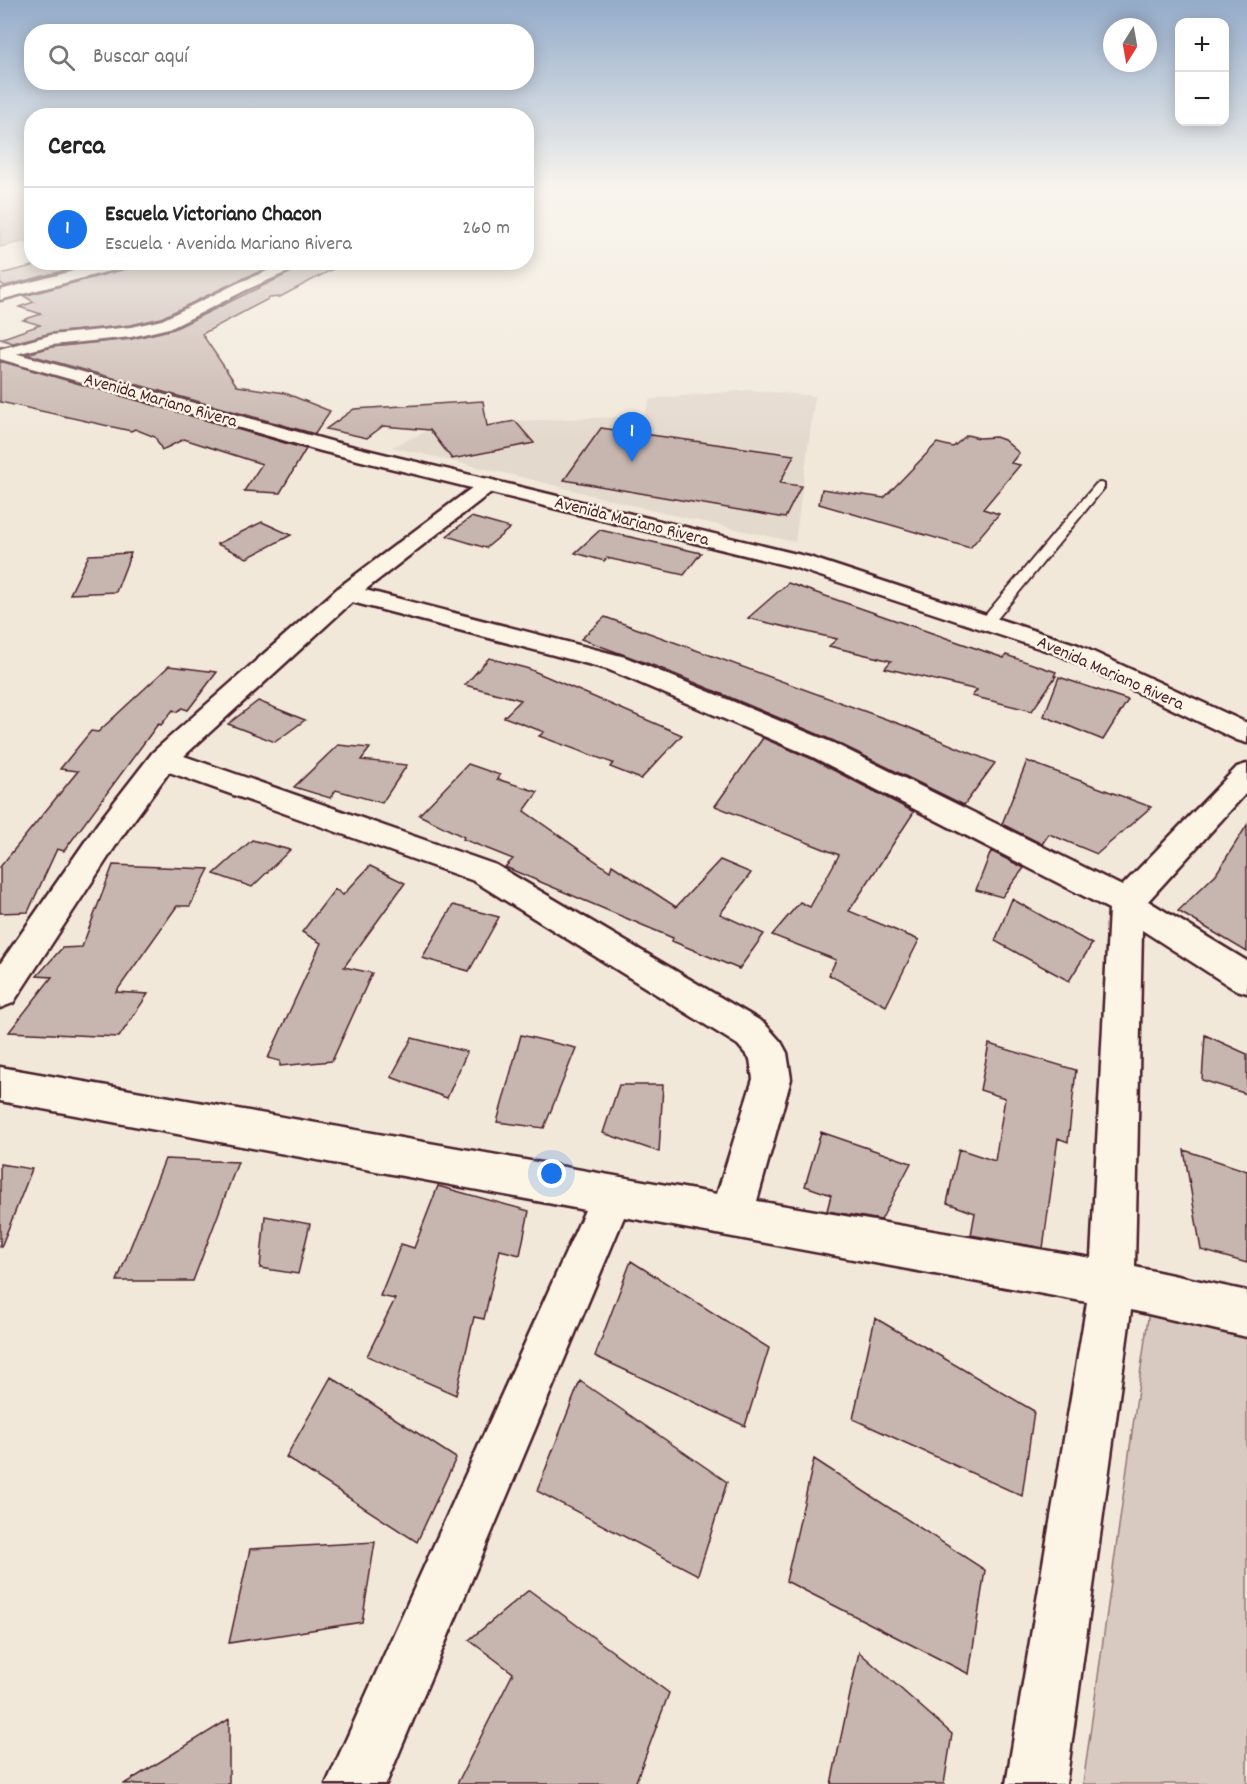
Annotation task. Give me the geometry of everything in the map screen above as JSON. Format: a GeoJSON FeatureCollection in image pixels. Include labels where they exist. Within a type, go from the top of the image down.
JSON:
{"type":"FeatureCollection","features":[{"type":"Feature","properties":{"kind":"street"},"geometry":{"type":"LineString","coordinates":[[0,295],[80,274]]}},
{"type":"Feature","properties":{"kind":"street"},"geometry":{"type":"LineString","coordinates":[[2,354],[51,340],[131,332],[167,324],[243,286],[272,274]]}},
{"type":"Feature","properties":{"kind":"street","name":"Avenida Mariano Rivera"},"geometry":{"type":"LineString","coordinates":[[2,354],[328,447],[801,562],[1069,650],[1247,734]]}},
{"type":"Feature","properties":{"kind":"street"},"geometry":{"type":"LineString","coordinates":[[0,993],[109,831],[163,759],[347,593],[489,485]]}},
{"type":"Feature","properties":{"kind":"street"},"geometry":{"type":"LineString","coordinates":[[347,593],[616,663],[823,750],[1126,903],[1247,979]]}},
{"type":"Feature","properties":{"kind":"street"},"geometry":{"type":"LineString","coordinates":[[163,759],[485,873],[751,1034],[768,1053],[772,1079],[731,1217]]}},
{"type":"Feature","properties":{"kind":"street"},"geometry":{"type":"LineString","coordinates":[[1036,1784],[1112,1284],[1126,903],[1247,774]]}},
{"type":"Feature","properties":{"kind":"street"},"geometry":{"type":"LineString","coordinates":[[0,1084],[1112,1284],[1247,1314]]}},
{"type":"Feature","properties":{"kind":"street"},"geometry":{"type":"LineString","coordinates":[[356,1784],[613,1195]]}},
{"type":"Feature","properties":{"kind":"lane"},"geometry":{"type":"LineString","coordinates":[[987,622],[1100,486]]}},
{"type":"Feature","properties":{"kind":"shaded area"},"geometry":{"type":"Polygon","coordinates":[[[750,390],[815,396],[795,542],[655,511],[392,447],[425,432],[515,421],[644,416],[650,399],[750,390]]]}},
{"type":"Feature","properties":{"kind":"shaded area"},"geometry":{"type":"Polygon","coordinates":[[[1247,1306],[1247,1784],[1083,1784],[1149,1311],[1247,1306]]]}},
{"type":"Feature","properties":{"kind":"building"},"geometry":{"type":"Polygon","coordinates":[[[0,274],[50,274],[5,286],[0,283],[0,274]]]}},
{"type":"Feature","properties":{"kind":"building"},"geometry":{"type":"Polygon","coordinates":[[[106,274],[253,274],[161,318],[131,325],[51,333],[13,343],[0,339],[40,325],[23,320],[41,314],[19,307],[34,302],[24,296],[106,274]]]}},
{"type":"Feature","properties":{"kind":"building"},"geometry":{"type":"Polygon","coordinates":[[[287,274],[323,274],[280,297],[270,298],[202,334],[237,386],[285,393],[330,411],[315,434],[27,354],[52,347],[132,339],[174,329],[287,274]]]}},
{"type":"Feature","properties":{"kind":"building"},"geometry":{"type":"Polygon","coordinates":[[[0,361],[306,449],[280,493],[244,491],[262,464],[184,439],[162,450],[155,437],[135,429],[131,431],[0,402],[0,361]]]}},
{"type":"Feature","properties":{"kind":"building"},"geometry":{"type":"Polygon","coordinates":[[[483,401],[487,426],[515,421],[534,443],[452,459],[430,430],[383,426],[367,438],[326,429],[354,409],[483,401]]]}},
{"type":"Feature","properties":{"kind":"building"},"geometry":{"type":"Polygon","coordinates":[[[601,428],[794,455],[780,483],[801,486],[785,518],[564,480],[601,428]]]}},
{"type":"Feature","properties":{"kind":"building"},"geometry":{"type":"Polygon","coordinates":[[[967,435],[979,438],[996,437],[1004,440],[1019,453],[1011,463],[1020,465],[983,509],[999,514],[970,548],[819,504],[822,489],[884,498],[937,443],[953,447],[967,435]]]}},
{"type":"Feature","properties":{"kind":"building"},"geometry":{"type":"Polygon","coordinates":[[[471,517],[510,528],[486,548],[447,536],[471,517]]]}},
{"type":"Feature","properties":{"kind":"building"},"geometry":{"type":"Polygon","coordinates":[[[262,522],[291,535],[247,558],[217,544],[262,522]]]}},
{"type":"Feature","properties":{"kind":"building"},"geometry":{"type":"Polygon","coordinates":[[[600,530],[701,553],[684,575],[607,558],[604,561],[575,553],[600,530]]]}},
{"type":"Feature","properties":{"kind":"building"},"geometry":{"type":"Polygon","coordinates":[[[131,553],[116,592],[70,594],[89,555],[131,553]]]}},
{"type":"Feature","properties":{"kind":"building"},"geometry":{"type":"Polygon","coordinates":[[[788,583],[1004,658],[1006,655],[1056,672],[1054,676],[1056,676],[1032,711],[972,696],[977,690],[885,668],[891,661],[829,646],[837,639],[748,618],[788,583]]]}},
{"type":"Feature","properties":{"kind":"building"},"geometry":{"type":"Polygon","coordinates":[[[605,617],[908,727],[995,763],[964,805],[834,741],[660,668],[581,639],[605,617]]]}},
{"type":"Feature","properties":{"kind":"building"},"geometry":{"type":"Polygon","coordinates":[[[489,658],[529,669],[682,735],[641,779],[610,767],[613,763],[539,736],[544,732],[504,717],[521,700],[465,685],[489,658]]]}},
{"type":"Feature","properties":{"kind":"building"},"geometry":{"type":"Polygon","coordinates":[[[169,666],[217,672],[188,710],[182,708],[177,712],[173,710],[161,725],[158,724],[64,851],[57,849],[28,912],[0,913],[0,867],[78,771],[60,769],[91,731],[98,732],[169,666]]]}},
{"type":"Feature","properties":{"kind":"building"},"geometry":{"type":"Polygon","coordinates":[[[1059,677],[1128,700],[1103,740],[1044,716],[1059,677]]]}},
{"type":"Feature","properties":{"kind":"building"},"geometry":{"type":"Polygon","coordinates":[[[258,701],[305,720],[275,742],[228,724],[258,701]]]}},
{"type":"Feature","properties":{"kind":"building"},"geometry":{"type":"Polygon","coordinates":[[[763,738],[812,759],[914,812],[849,911],[919,940],[886,1006],[829,975],[836,960],[772,935],[800,902],[810,907],[839,855],[715,806],[763,738]]]}},
{"type":"Feature","properties":{"kind":"building"},"geometry":{"type":"Polygon","coordinates":[[[338,745],[370,748],[361,760],[407,765],[382,803],[336,790],[330,798],[294,787],[338,745]]]}},
{"type":"Feature","properties":{"kind":"building"},"geometry":{"type":"Polygon","coordinates":[[[1027,761],[1151,807],[1097,854],[1049,834],[1042,844],[1002,824],[1027,761]]]}},
{"type":"Feature","properties":{"kind":"building"},"geometry":{"type":"Polygon","coordinates":[[[468,764],[500,775],[497,779],[538,792],[524,811],[610,871],[612,865],[676,907],[720,860],[751,873],[720,914],[764,934],[739,969],[672,941],[673,938],[505,867],[513,859],[463,839],[464,837],[419,815],[468,764]]]}},
{"type":"Feature","properties":{"kind":"building"},"geometry":{"type":"Polygon","coordinates":[[[1247,825],[1247,952],[1178,911],[1216,874],[1247,825]]]}},
{"type":"Feature","properties":{"kind":"building"},"geometry":{"type":"Polygon","coordinates":[[[252,840],[290,850],[252,887],[214,874],[252,840]]]}},
{"type":"Feature","properties":{"kind":"building"},"geometry":{"type":"Polygon","coordinates":[[[991,851],[1024,868],[1002,897],[976,890],[991,851]]]}},
{"type":"Feature","properties":{"kind":"building"},"geometry":{"type":"Polygon","coordinates":[[[113,865],[209,869],[190,906],[177,906],[116,992],[148,994],[119,1037],[9,1032],[52,977],[37,976],[62,948],[82,947],[113,865]]]}},
{"type":"Feature","properties":{"kind":"building"},"geometry":{"type":"Polygon","coordinates":[[[370,866],[405,883],[344,967],[372,973],[332,1061],[280,1066],[280,1061],[268,1058],[321,943],[302,932],[335,889],[343,895],[370,866]]]}},
{"type":"Feature","properties":{"kind":"building"},"geometry":{"type":"Polygon","coordinates":[[[1012,899],[1092,944],[1069,981],[995,941],[1012,899]]]}},
{"type":"Feature","properties":{"kind":"building"},"geometry":{"type":"Polygon","coordinates":[[[453,905],[499,917],[469,971],[422,958],[453,905]]]}},
{"type":"Feature","properties":{"kind":"building"},"geometry":{"type":"Polygon","coordinates":[[[521,1035],[576,1048],[544,1128],[497,1122],[521,1035]]]}},
{"type":"Feature","properties":{"kind":"building"},"geometry":{"type":"Polygon","coordinates":[[[1205,1035],[1247,1054],[1247,1094],[1202,1080],[1205,1035]]]}},
{"type":"Feature","properties":{"kind":"building"},"geometry":{"type":"Polygon","coordinates":[[[412,1038],[467,1052],[447,1098],[391,1077],[412,1038]]]}},
{"type":"Feature","properties":{"kind":"building"},"geometry":{"type":"Polygon","coordinates":[[[989,1044],[1076,1070],[1068,1142],[1058,1138],[1043,1248],[971,1235],[975,1213],[947,1203],[959,1149],[995,1161],[1005,1098],[980,1090],[989,1044]]]}},
{"type":"Feature","properties":{"kind":"building"},"geometry":{"type":"Polygon","coordinates":[[[619,1085],[663,1085],[659,1152],[603,1133],[619,1085]]]}},
{"type":"Feature","properties":{"kind":"building"},"geometry":{"type":"Polygon","coordinates":[[[821,1132],[911,1163],[881,1220],[827,1211],[831,1195],[805,1186],[821,1132]]]}},
{"type":"Feature","properties":{"kind":"building"},"geometry":{"type":"Polygon","coordinates":[[[1184,1150],[1247,1171],[1247,1263],[1201,1250],[1184,1150]]]}},
{"type":"Feature","properties":{"kind":"building"},"geometry":{"type":"Polygon","coordinates":[[[165,1159],[238,1162],[193,1281],[117,1281],[165,1159]]]}},
{"type":"Feature","properties":{"kind":"building"},"geometry":{"type":"Polygon","coordinates":[[[0,1164],[32,1169],[1,1247],[0,1247],[0,1164]]]}},
{"type":"Feature","properties":{"kind":"building"},"geometry":{"type":"Polygon","coordinates":[[[438,1186],[529,1211],[520,1255],[500,1250],[484,1319],[474,1317],[456,1395],[367,1356],[395,1299],[380,1296],[401,1244],[414,1248],[438,1186]]]}},
{"type":"Feature","properties":{"kind":"building"},"geometry":{"type":"Polygon","coordinates":[[[265,1216],[310,1224],[298,1274],[260,1268],[265,1216]]]}},
{"type":"Feature","properties":{"kind":"building"},"geometry":{"type":"Polygon","coordinates":[[[631,1261],[769,1348],[745,1426],[595,1356],[631,1261]]]}},
{"type":"Feature","properties":{"kind":"building"},"geometry":{"type":"Polygon","coordinates":[[[875,1318],[1034,1411],[1022,1496],[853,1419],[875,1318]]]}},
{"type":"Feature","properties":{"kind":"building"},"geometry":{"type":"Polygon","coordinates":[[[331,1377],[456,1458],[417,1542],[286,1457],[331,1377]]]}},
{"type":"Feature","properties":{"kind":"building"},"geometry":{"type":"Polygon","coordinates":[[[580,1381],[727,1482],[698,1575],[537,1491],[580,1381]]]}},
{"type":"Feature","properties":{"kind":"building"},"geometry":{"type":"Polygon","coordinates":[[[814,1459],[985,1570],[969,1674],[786,1581],[814,1459]]]}},
{"type":"Feature","properties":{"kind":"building"},"geometry":{"type":"Polygon","coordinates":[[[375,1542],[362,1622],[229,1643],[250,1549],[375,1542]]]}},
{"type":"Feature","properties":{"kind":"building"},"geometry":{"type":"Polygon","coordinates":[[[529,1590],[669,1693],[635,1784],[457,1784],[513,1673],[469,1640],[529,1590]]]}},
{"type":"Feature","properties":{"kind":"building"},"geometry":{"type":"Polygon","coordinates":[[[859,1652],[952,1734],[944,1784],[831,1784],[859,1652]]]}},
{"type":"Feature","properties":{"kind":"building"},"geometry":{"type":"Polygon","coordinates":[[[229,1719],[229,1784],[124,1784],[229,1719]]]}},
{"type":"Feature","properties":{"kind":"place","name":"Escuela Victoriano Chacon"},"geometry":{"type":"Point","coordinates":[632,462]}}]}
